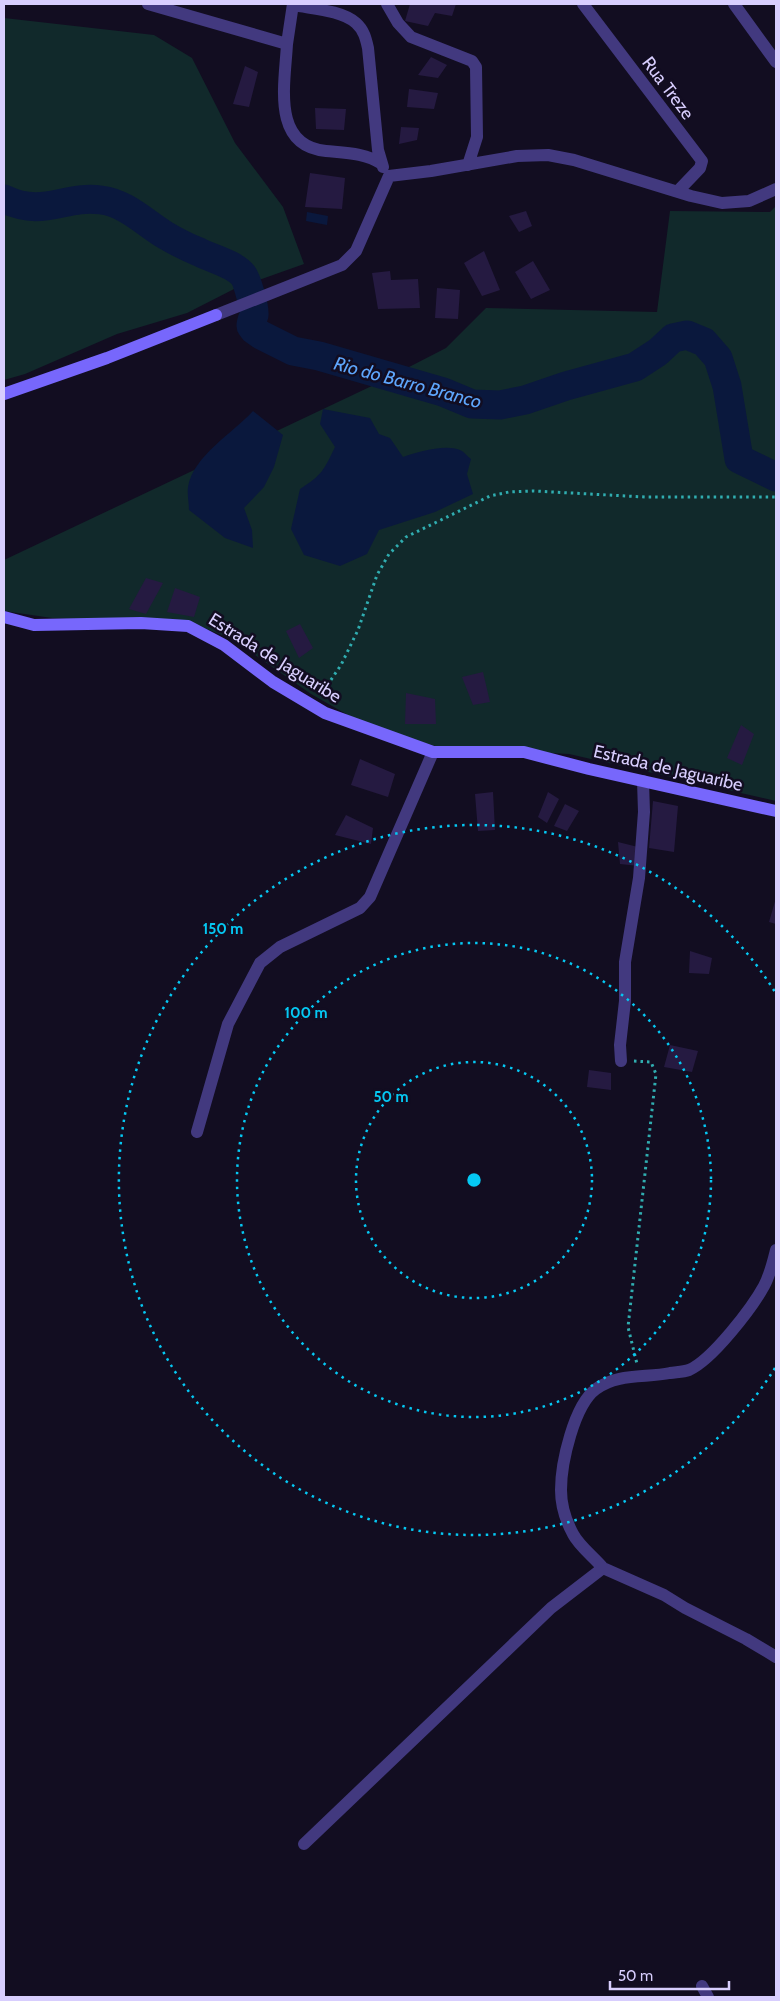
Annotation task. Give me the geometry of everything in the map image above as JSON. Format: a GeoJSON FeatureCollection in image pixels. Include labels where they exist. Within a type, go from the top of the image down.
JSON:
{"type":"FeatureCollection","features":[{"type":"Feature","properties":{"kind":"street"},"geometry":{"type":"LineString","coordinates":[[148,4],[161,6],[287,44]]}},
{"type":"Feature","properties":{"kind":"street"},"geometry":{"type":"LineString","coordinates":[[382,164],[373,158],[360,154],[318,150],[296,140],[288,124],[284,106],[287,44],[293,4],[338,14],[356,23],[364,33],[368,48],[378,150],[382,164],[389,176]]}},
{"type":"Feature","properties":{"kind":"street"},"geometry":{"type":"LineString","coordinates":[[387,4],[398,23],[411,37],[472,61],[476,66],[477,136],[468,165]]}},
{"type":"Feature","properties":{"kind":"street","name":"Rua Treze"},"geometry":{"type":"LineString","coordinates":[[583,4],[702,161],[700,168],[678,191]]}},
{"type":"Feature","properties":{"kind":"street"},"geometry":{"type":"LineString","coordinates":[[734,4],[776,62]]}},
{"type":"Feature","properties":{"kind":"street"},"geometry":{"type":"LineString","coordinates":[[389,176],[431,171],[517,156],[548,155],[574,160],[722,203],[749,201],[775,190]]}},
{"type":"Feature","properties":{"kind":"street"},"geometry":{"type":"LineString","coordinates":[[4,394],[107,358],[342,265],[356,251],[389,176]]}},
{"type":"Feature","properties":{"kind":"street","name":"Estrada de Jaguaribe"},"geometry":{"type":"LineString","coordinates":[[4,617],[34,626],[141,623],[188,626],[224,644],[273,682],[313,707],[433,752],[524,752],[776,811]]}},
{"type":"Feature","properties":{"kind":"street"},"geometry":{"type":"LineString","coordinates":[[197,1132],[228,1024],[260,963],[280,948],[360,908],[370,897],[433,752]]}},
{"type":"Feature","properties":{"kind":"street"},"geometry":{"type":"LineString","coordinates":[[621,1061],[620,1045],[625,962],[639,878],[644,781]]}},
{"type":"Feature","properties":{"kind":"street"},"geometry":{"type":"LineString","coordinates":[[776,1250],[765,1284],[752,1306],[704,1359],[689,1370],[667,1374],[641,1375],[608,1382],[596,1389],[581,1408],[565,1450],[561,1491],[564,1512],[573,1535],[603,1568],[664,1595],[776,1657]]}},
{"type":"Feature","properties":{"kind":"street"},"geometry":{"type":"LineString","coordinates":[[304,1844],[551,1608],[603,1568]]}},
{"type":"Feature","properties":{"kind":"path"},"geometry":{"type":"LineString","coordinates":[[313,707],[341,665],[358,630],[377,575],[388,554],[406,537],[466,506],[490,496],[509,492],[534,491],[654,497],[776,497]]}},
{"type":"Feature","properties":{"kind":"path"},"geometry":{"type":"LineString","coordinates":[[621,1061],[651,1062],[656,1074],[628,1326],[634,1356],[641,1375]]}},
{"type":"Feature","properties":{"kind":"green space"},"geometry":{"type":"Polygon","coordinates":[[[4,18],[154,35],[192,58],[235,143],[283,207],[304,264],[236,288],[187,313],[117,334],[25,374],[4,380],[4,18]]]}},
{"type":"Feature","properties":{"kind":"green space"},"geometry":{"type":"Polygon","coordinates":[[[776,206],[776,801],[569,754],[438,747],[362,723],[311,694],[232,639],[189,622],[52,618],[4,611],[4,560],[376,384],[446,348],[486,308],[657,312],[670,211],[770,212],[776,206]]]}},
{"type":"Feature","properties":{"kind":"water"},"geometry":{"type":"Polygon","coordinates":[[[307,212],[328,216],[327,225],[306,221],[307,212]]]}},
{"type":"Feature","properties":{"kind":"water"},"geometry":{"type":"Polygon","coordinates":[[[323,409],[370,418],[379,434],[390,438],[403,457],[441,448],[462,451],[471,459],[467,474],[473,494],[435,512],[379,530],[367,554],[340,566],[304,555],[291,529],[300,489],[322,471],[335,447],[320,424],[323,409]]]}},
{"type":"Feature","properties":{"kind":"water"},"geometry":{"type":"Polygon","coordinates":[[[253,411],[283,435],[274,467],[264,487],[244,508],[252,530],[253,548],[225,538],[189,510],[188,487],[191,476],[205,455],[253,411]]]}},
{"type":"Feature","properties":{"kind":"building"},"geometry":{"type":"Polygon","coordinates":[[[410,4],[456,4],[452,16],[435,13],[428,26],[405,21],[410,4]]]}},
{"type":"Feature","properties":{"kind":"building"},"geometry":{"type":"Polygon","coordinates":[[[431,57],[447,65],[438,78],[418,75],[431,57]]]}},
{"type":"Feature","properties":{"kind":"building"},"geometry":{"type":"Polygon","coordinates":[[[245,66],[258,72],[249,107],[233,104],[245,66]]]}},
{"type":"Feature","properties":{"kind":"building"},"geometry":{"type":"Polygon","coordinates":[[[409,89],[438,93],[434,109],[407,107],[409,89]]]}},
{"type":"Feature","properties":{"kind":"building"},"geometry":{"type":"Polygon","coordinates":[[[315,108],[346,109],[344,130],[316,129],[315,108]]]}},
{"type":"Feature","properties":{"kind":"building"},"geometry":{"type":"Polygon","coordinates":[[[401,127],[419,128],[417,140],[399,144],[401,127]]]}},
{"type":"Feature","properties":{"kind":"building"},"geometry":{"type":"Polygon","coordinates":[[[310,173],[345,178],[342,209],[305,207],[310,173]]]}},
{"type":"Feature","properties":{"kind":"building"},"geometry":{"type":"Polygon","coordinates":[[[526,211],[532,226],[519,232],[509,216],[526,211]]]}},
{"type":"Feature","properties":{"kind":"building"},"geometry":{"type":"Polygon","coordinates":[[[484,251],[500,290],[482,296],[464,263],[484,251]]]}},
{"type":"Feature","properties":{"kind":"building"},"geometry":{"type":"Polygon","coordinates":[[[533,261],[550,290],[531,299],[515,272],[533,261]]]}},
{"type":"Feature","properties":{"kind":"building"},"geometry":{"type":"Polygon","coordinates":[[[390,271],[391,280],[418,279],[420,308],[378,309],[372,273],[390,271]]]}},
{"type":"Feature","properties":{"kind":"building"},"geometry":{"type":"Polygon","coordinates":[[[437,288],[460,290],[458,319],[435,318],[437,288]]]}},
{"type":"Feature","properties":{"kind":"building"},"geometry":{"type":"Polygon","coordinates":[[[146,578],[163,583],[146,614],[129,609],[146,578]]]}},
{"type":"Feature","properties":{"kind":"building"},"geometry":{"type":"Polygon","coordinates":[[[175,588],[200,597],[194,617],[167,612],[175,588]]]}},
{"type":"Feature","properties":{"kind":"building"},"geometry":{"type":"Polygon","coordinates":[[[300,624],[313,648],[299,658],[286,631],[300,624]]]}},
{"type":"Feature","properties":{"kind":"building"},"geometry":{"type":"Polygon","coordinates":[[[483,672],[490,702],[473,705],[462,677],[483,672]]]}},
{"type":"Feature","properties":{"kind":"building"},"geometry":{"type":"Polygon","coordinates":[[[406,693],[435,699],[436,724],[405,724],[406,693]]]}},
{"type":"Feature","properties":{"kind":"building"},"geometry":{"type":"Polygon","coordinates":[[[741,725],[754,734],[742,765],[727,758],[741,725]]]}},
{"type":"Feature","properties":{"kind":"building"},"geometry":{"type":"Polygon","coordinates":[[[360,759],[395,774],[388,797],[351,785],[360,759]]]}},
{"type":"Feature","properties":{"kind":"building"},"geometry":{"type":"Polygon","coordinates":[[[493,792],[495,830],[478,831],[475,794],[493,792]]]}},
{"type":"Feature","properties":{"kind":"building"},"geometry":{"type":"Polygon","coordinates":[[[548,792],[559,799],[547,823],[538,817],[548,792]]]}},
{"type":"Feature","properties":{"kind":"building"},"geometry":{"type":"Polygon","coordinates":[[[653,801],[678,806],[674,852],[649,848],[653,801]]]}},
{"type":"Feature","properties":{"kind":"building"},"geometry":{"type":"Polygon","coordinates":[[[565,804],[579,811],[567,831],[554,826],[565,804]]]}},
{"type":"Feature","properties":{"kind":"building"},"geometry":{"type":"Polygon","coordinates":[[[346,815],[373,828],[371,844],[335,835],[346,815]]]}},
{"type":"Feature","properties":{"kind":"building"},"geometry":{"type":"Polygon","coordinates":[[[618,842],[638,847],[639,866],[620,864],[618,842]]]}},
{"type":"Feature","properties":{"kind":"building"},"geometry":{"type":"Polygon","coordinates":[[[776,898],[776,924],[769,922],[776,898]]]}},
{"type":"Feature","properties":{"kind":"building"},"geometry":{"type":"Polygon","coordinates":[[[690,951],[712,958],[709,974],[689,973],[690,951]]]}},
{"type":"Feature","properties":{"kind":"building"},"geometry":{"type":"Polygon","coordinates":[[[670,1045],[698,1051],[692,1072],[664,1067],[670,1045]]]}},
{"type":"Feature","properties":{"kind":"building"},"geometry":{"type":"Polygon","coordinates":[[[589,1070],[611,1073],[611,1090],[587,1087],[589,1070]]]}},
{"type":"Feature","properties":{"kind":"waterway","name":"Rio do Barro Branco"},"geometry":{"type":"LineString","coordinates":[[4,199],[31,206],[54,205],[88,199],[119,205],[173,239],[239,271],[245,278],[252,301],[254,315],[251,326],[261,335],[293,351],[319,356],[443,392],[472,404],[500,405],[525,400],[566,386],[635,367],[658,352],[673,338],[687,335],[704,342],[718,358],[727,386],[739,459],[776,477]]}}]}
